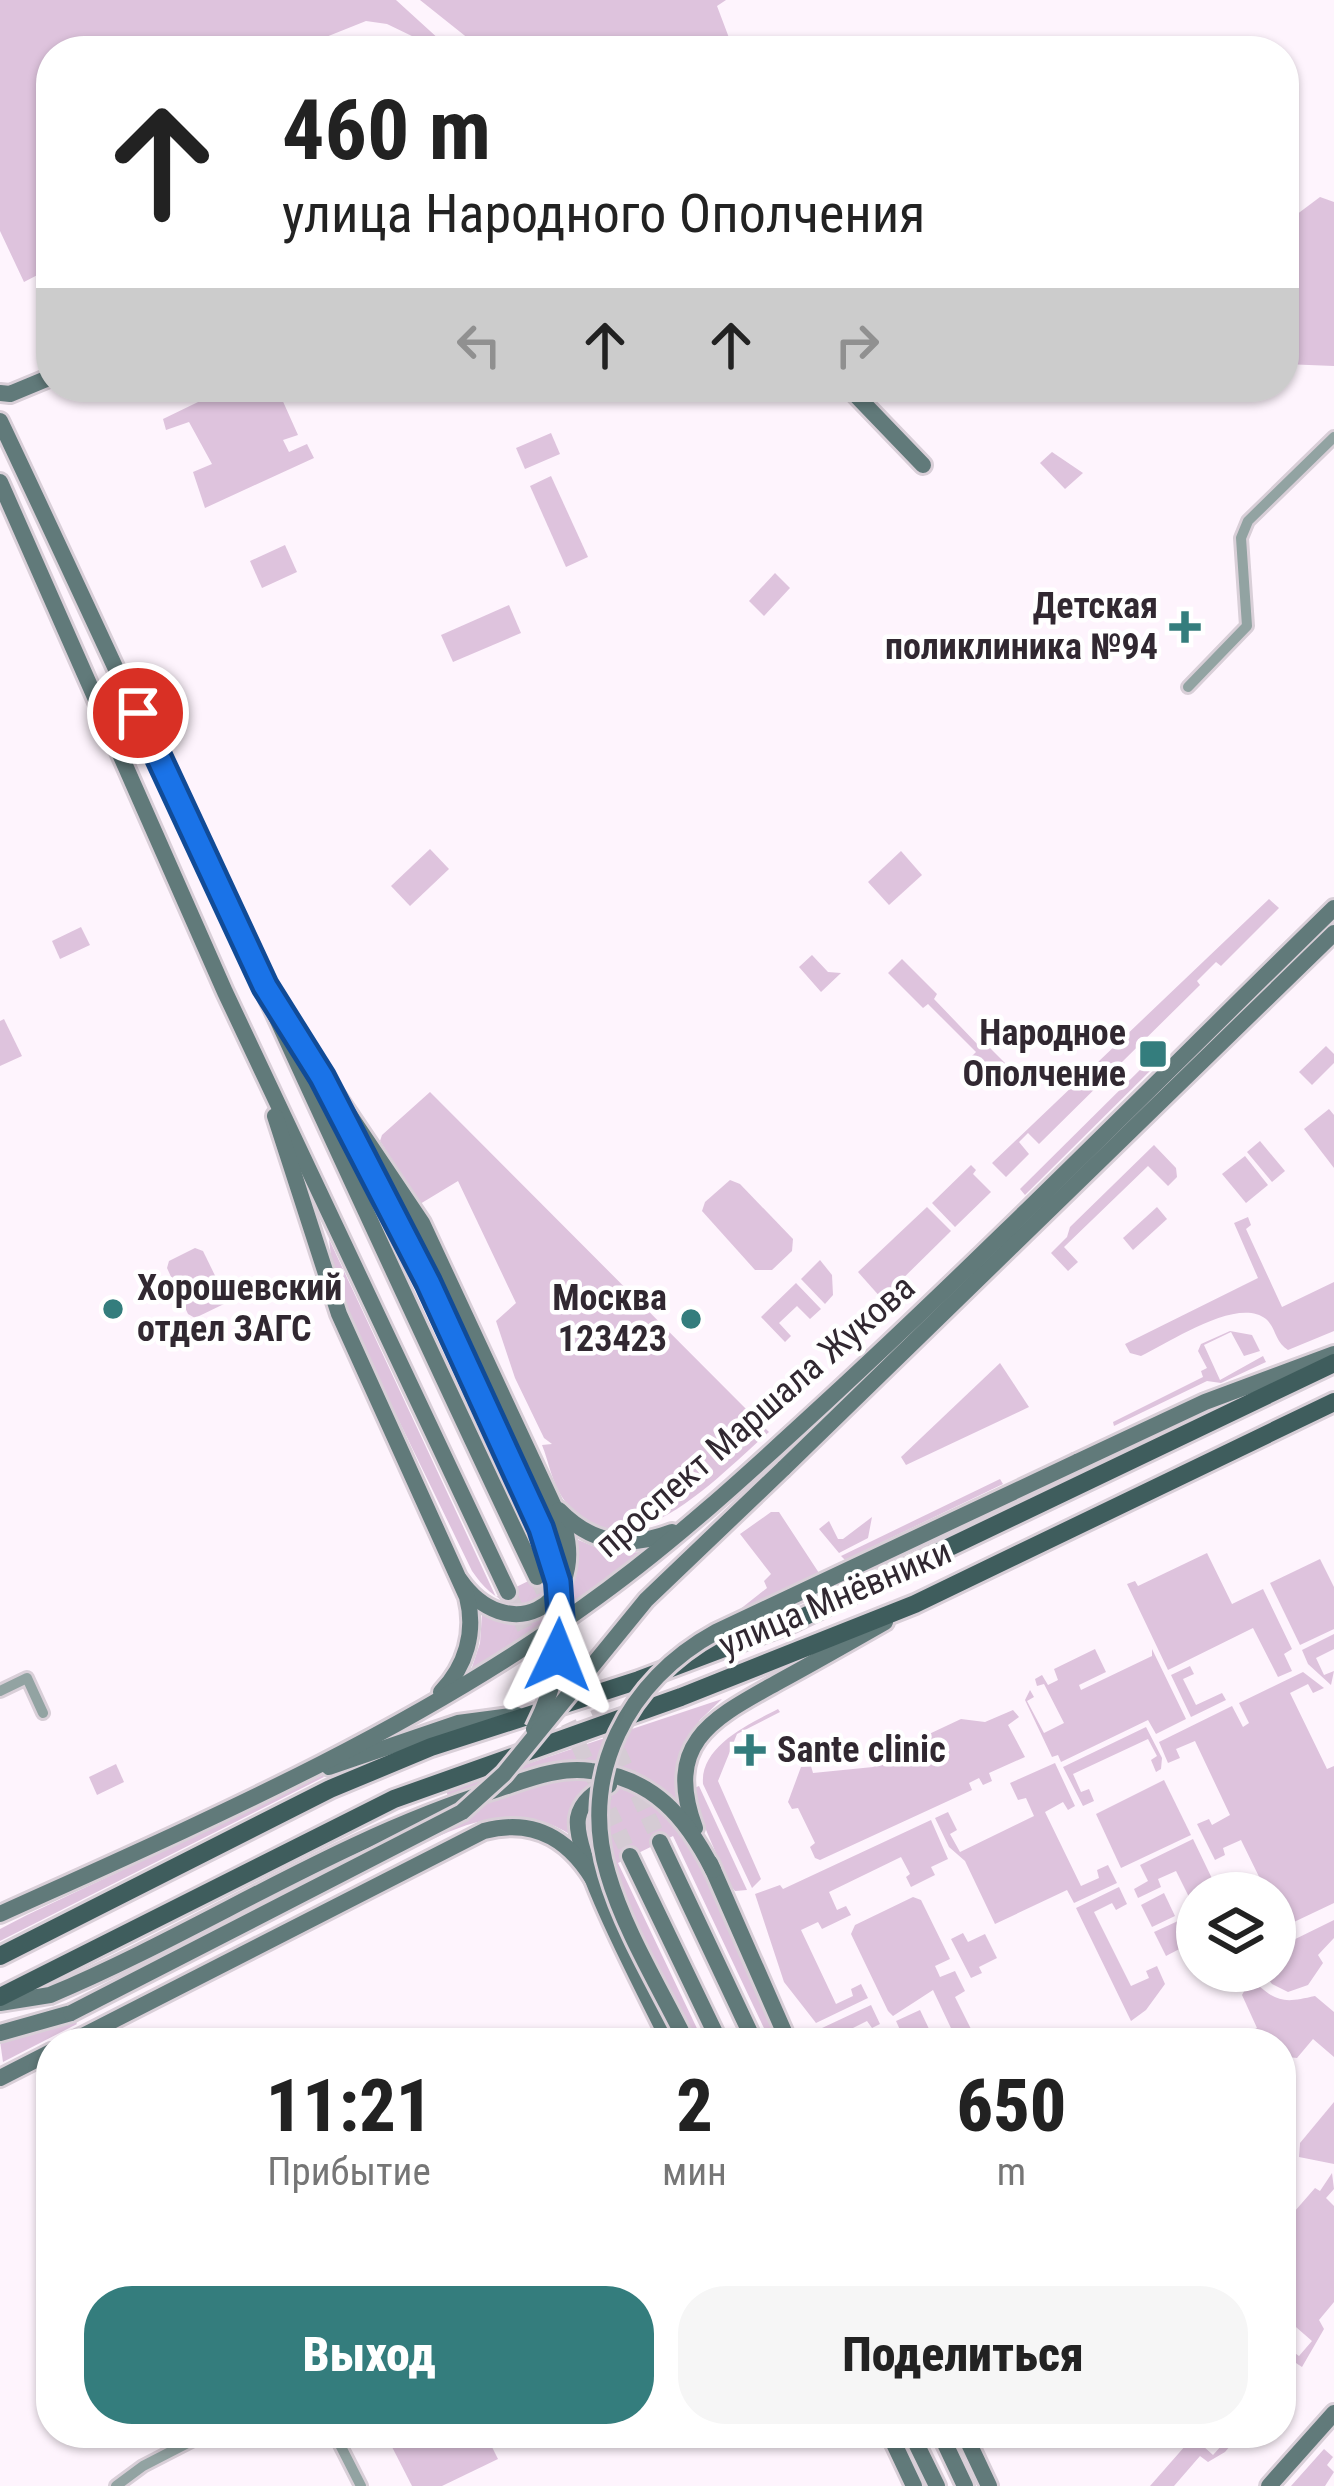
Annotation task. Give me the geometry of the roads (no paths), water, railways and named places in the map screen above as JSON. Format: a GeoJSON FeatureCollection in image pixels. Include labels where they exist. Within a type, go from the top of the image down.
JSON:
{"type":"FeatureCollection","features":[{"type":"Feature","properties":{"kind":"main road"},"geometry":{"type":"LineString","coordinates":[[36,382],[5,393],[0,422],[265,986],[400,1292],[537,1577]]}},
{"type":"Feature","properties":{"kind":"main road"},"geometry":{"type":"LineString","coordinates":[[862,402],[923,465]]}},
{"type":"Feature","properties":{"kind":"main road"},"geometry":{"type":"LineString","coordinates":[[0,482],[257,1060],[508,1592]]}},
{"type":"Feature","properties":{"kind":"main road","name":"проспект Маршала Жукова"},"geometry":{"type":"LineString","coordinates":[[0,1916],[411,1714],[514,1655],[612,1587],[704,1513],[889,1346],[1334,908]]}},
{"type":"Feature","properties":{"kind":"main road","name":"проспект Маршала Жукова"},"geometry":{"type":"LineString","coordinates":[[516,1761],[627,1621],[1334,933]]}},
{"type":"Feature","properties":{"kind":"main road"},"geometry":{"type":"LineString","coordinates":[[265,986],[416,1211],[567,1536],[566,1583],[530,1613],[498,1612],[477,1602],[460,1580]]}},
{"type":"Feature","properties":{"kind":"main road"},"geometry":{"type":"LineString","coordinates":[[257,1060],[339,1314],[460,1580],[471,1615],[464,1659],[446,1687],[411,1714]]}},
{"type":"Feature","properties":{"kind":"main road"},"geometry":{"type":"LineString","coordinates":[[0,2033],[71,2013],[446,1823],[478,1800],[516,1761],[552,1686],[561,1624],[558,1582],[541,1528],[446,1318],[322,1077]]}},
{"type":"Feature","properties":{"kind":"main road"},"geometry":{"type":"LineString","coordinates":[[680,2028],[610,1882],[602,1848],[602,1786],[613,1742],[634,1702],[664,1668],[716,1632],[1204,1402],[1334,1354]]}},
{"type":"Feature","properties":{"kind":"main road","name":"улица Мнёвники"},"geometry":{"type":"LineString","coordinates":[[536,1714],[793,1622],[1334,1363]]}},
{"type":"Feature","properties":{"kind":"main road","name":"улица Мнёвники"},"geometry":{"type":"LineString","coordinates":[[0,2000],[347,1820],[442,1781],[748,1672],[915,1604],[1334,1402]]}},
{"type":"Feature","properties":{"kind":"main road"},"geometry":{"type":"LineString","coordinates":[[554,1505],[583,1531],[620,1544],[663,1536],[704,1513]]}},
{"type":"Feature","properties":{"kind":"main road"},"geometry":{"type":"LineString","coordinates":[[783,2028],[712,1870],[685,1792],[687,1762],[698,1736],[730,1707],[915,1604]]}},
{"type":"Feature","properties":{"kind":"main road"},"geometry":{"type":"LineString","coordinates":[[244,1800],[458,1723],[536,1714]]}},
{"type":"Feature","properties":{"kind":"main road"},"geometry":{"type":"LineString","coordinates":[[0,1956],[330,1789],[413,1754],[536,1714]]}},
{"type":"Feature","properties":{"kind":"main road"},"geometry":{"type":"LineString","coordinates":[[0,2000],[31,2000],[69,1987],[388,1828],[514,1783],[560,1772],[589,1770],[639,1784],[677,1811],[712,1870]]}},
{"type":"Feature","properties":{"kind":"main road"},"geometry":{"type":"LineString","coordinates":[[639,1784],[606,1787],[590,1797],[579,1813],[579,1835],[598,1888],[663,2028]]}},
{"type":"Feature","properties":{"kind":"main road"},"geometry":{"type":"LineString","coordinates":[[98,2028],[470,1837],[520,1826],[540,1829],[578,1858],[598,1888]]}},
{"type":"Feature","properties":{"kind":"main road"},"geometry":{"type":"LineString","coordinates":[[388,1828],[406,1833],[414,1848],[406,1866],[391,1877]]}},
{"type":"Feature","properties":{"kind":"main road"},"geometry":{"type":"LineString","coordinates":[[660,1842],[747,2028]]}},
{"type":"Feature","properties":{"kind":"main road"},"geometry":{"type":"LineString","coordinates":[[630,1856],[713,2028]]}},
{"type":"Feature","properties":{"kind":"main road"},"geometry":{"type":"LineString","coordinates":[[0,2078],[36,2060]]}},
{"type":"Feature","properties":{"kind":"main road"},"geometry":{"type":"LineString","coordinates":[[1269,2486],[1334,2413]]}},
{"type":"Feature","properties":{"kind":"main road"},"geometry":{"type":"LineString","coordinates":[[896,2448],[914,2486]]}},
{"type":"Feature","properties":{"kind":"main road"},"geometry":{"type":"LineString","coordinates":[[918,2448],[937,2486]]}},
{"type":"Feature","properties":{"kind":"main road"},"geometry":{"type":"LineString","coordinates":[[947,2448],[965,2486]]}},
{"type":"Feature","properties":{"kind":"main road"},"geometry":{"type":"LineString","coordinates":[[971,2448],[988,2486]]}},
{"type":"Feature","properties":{"kind":"street"},"geometry":{"type":"LineString","coordinates":[[1188,687],[1247,626],[1241,538],[1248,521],[1334,437]]}},
{"type":"Feature","properties":{"kind":"street"},"geometry":{"type":"LineString","coordinates":[[0,1691],[27,1678],[43,1713]]}},
{"type":"Feature","properties":{"kind":"street"},"geometry":{"type":"LineString","coordinates":[[116,2486],[178,2448]]}},
{"type":"Feature","properties":{"kind":"street"},"geometry":{"type":"LineString","coordinates":[[342,2448],[361,2486]]}},
{"type":"Feature","properties":{"kind":"tunnel"},"geometry":{"type":"LineString","coordinates":[[537,1577],[660,1842]]}},
{"type":"Feature","properties":{"kind":"tunnel"},"geometry":{"type":"LineString","coordinates":[[508,1592],[630,1856]]}},
{"type":"Feature","properties":{"kind":"place","name":"Детская поликлиника №94"},"geometry":{"type":"Point","coordinates":[1185,627]}},
{"type":"Feature","properties":{"kind":"place","name":"Народное Ополчение"},"geometry":{"type":"Point","coordinates":[1153,1054]}},
{"type":"Feature","properties":{"kind":"place","name":"Хорошевский отдел ЗАГС"},"geometry":{"type":"Point","coordinates":[113,1309]}},
{"type":"Feature","properties":{"kind":"place","name":"Москва 123423"},"geometry":{"type":"Point","coordinates":[691,1319]}},
{"type":"Feature","properties":{"kind":"place","name":"Sante clinic"},"geometry":{"type":"Point","coordinates":[750,1750]}}]}
